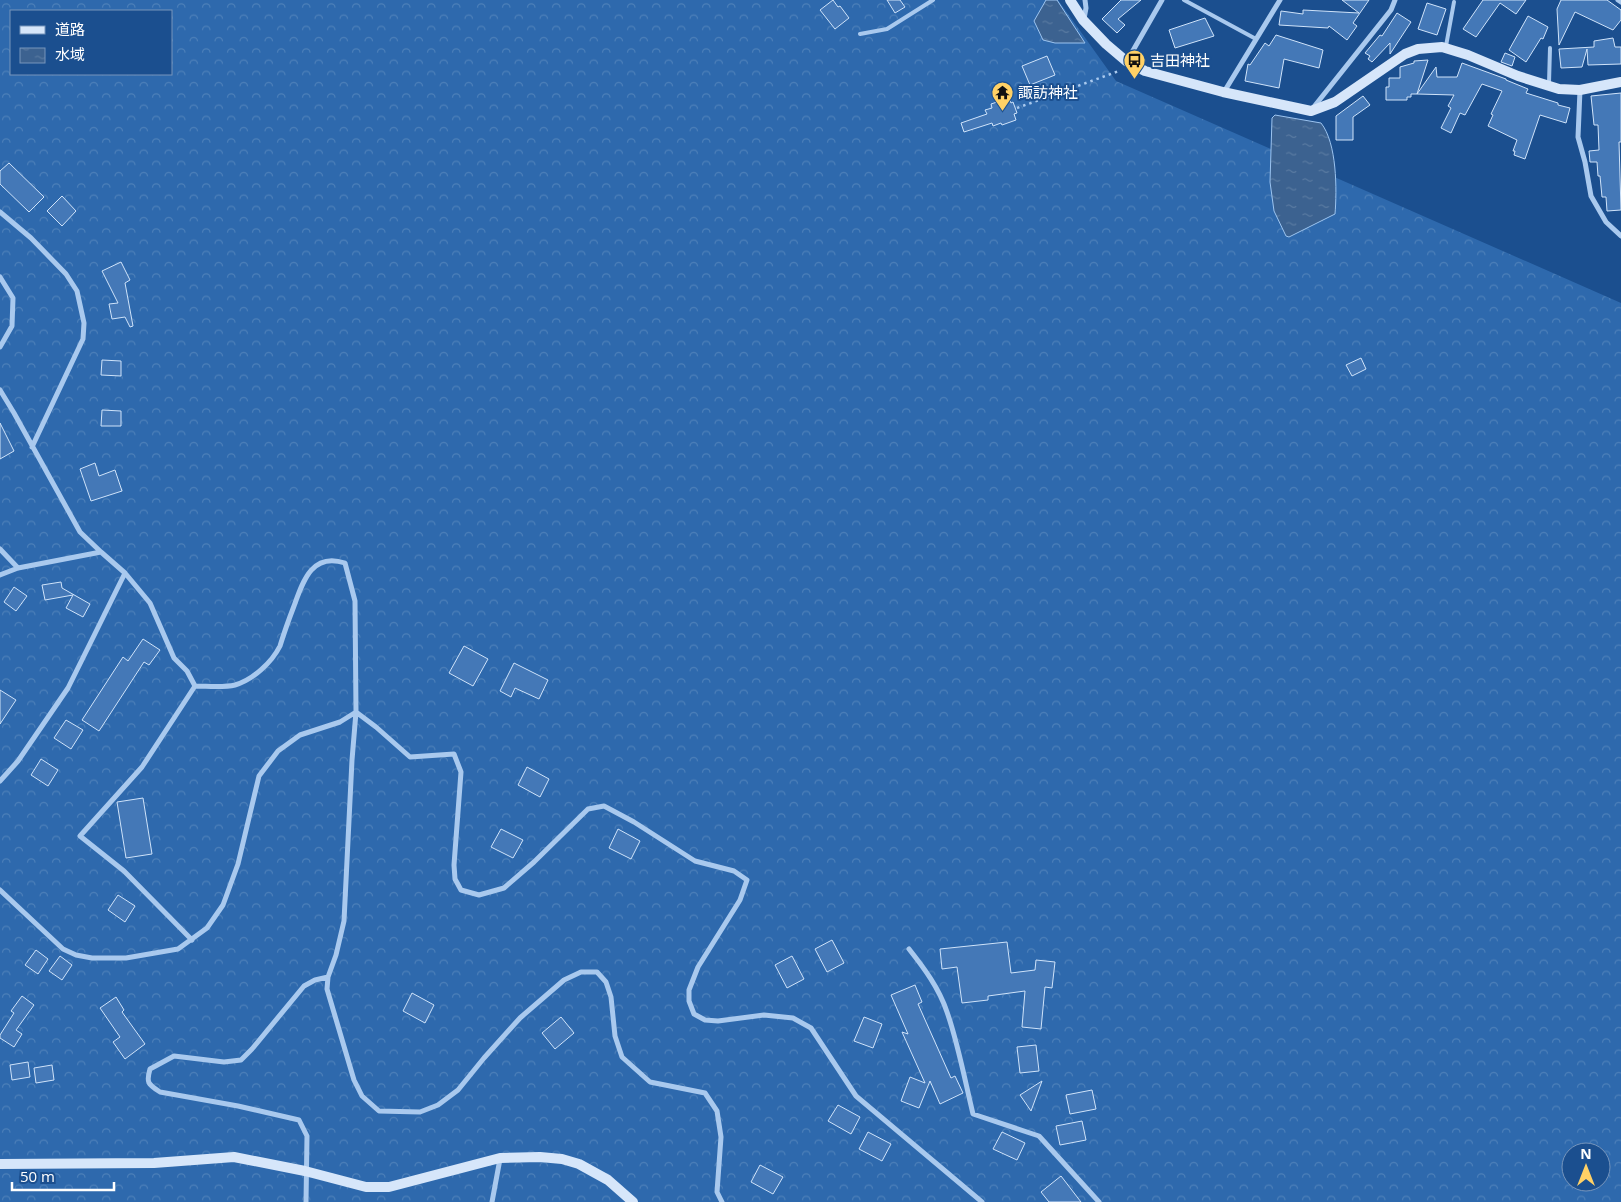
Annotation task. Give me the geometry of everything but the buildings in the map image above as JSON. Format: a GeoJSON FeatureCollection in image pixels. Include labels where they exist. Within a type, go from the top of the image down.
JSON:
{"type":"FeatureCollection","features":[{"type":"Feature","properties":{"kind":"street"},"geometry":{"type":"LineString","coordinates":[[1070,0],[1084,20],[1106,44],[1129,63],[1145,71],[1223,92],[1311,111],[1335,102],[1405,54],[1431,47],[1446,48],[1468,55],[1518,76],[1559,89],[1580,90],[1621,82]]}},
{"type":"Feature","properties":{"kind":"street"},"geometry":{"type":"LineString","coordinates":[[1084,20],[1085,0]]}},
{"type":"Feature","properties":{"kind":"street"},"geometry":{"type":"LineString","coordinates":[[1129,63],[1162,0]]}},
{"type":"Feature","properties":{"kind":"street"},"geometry":{"type":"LineString","coordinates":[[1223,92],[1280,0]]}},
{"type":"Feature","properties":{"kind":"street"},"geometry":{"type":"LineString","coordinates":[[1311,111],[1391,10],[1395,0]]}},
{"type":"Feature","properties":{"kind":"street"},"geometry":{"type":"LineString","coordinates":[[1580,90],[1578,137],[1583,154],[1590,196],[1606,222],[1621,236]]}},
{"type":"Feature","properties":{"kind":"street"},"geometry":{"type":"LineString","coordinates":[[0,212],[31,238],[66,274],[79,294],[84,323],[83,339],[32,447]]}},
{"type":"Feature","properties":{"kind":"street"},"geometry":{"type":"LineString","coordinates":[[0,278],[13,298],[12,326],[0,347]]}},
{"type":"Feature","properties":{"kind":"street"},"geometry":{"type":"LineString","coordinates":[[0,390],[80,532],[125,573],[150,603],[174,658],[187,671],[194,686]]}},
{"type":"Feature","properties":{"kind":"street"},"geometry":{"type":"LineString","coordinates":[[0,549],[18,568]]}},
{"type":"Feature","properties":{"kind":"street"},"geometry":{"type":"LineString","coordinates":[[0,575],[18,568],[101,552]]}},
{"type":"Feature","properties":{"kind":"street"},"geometry":{"type":"LineString","coordinates":[[194,686],[235,685],[246,680],[264,667],[274,657],[280,646],[304,580],[313,568],[320,562],[335,559],[345,563],[355,601],[356,712],[344,921],[336,955],[328,977],[327,989],[354,1080],[362,1096],[379,1111],[420,1112],[438,1104],[458,1090],[520,1018],[564,980],[581,972],[597,972],[606,982],[611,997],[615,1036],[622,1058],[650,1082],[705,1093],[717,1111],[721,1137],[717,1192],[722,1202]]}},
{"type":"Feature","properties":{"kind":"street"},"geometry":{"type":"LineString","coordinates":[[0,781],[18,761],[68,688],[125,573]]}},
{"type":"Feature","properties":{"kind":"street"},"geometry":{"type":"LineString","coordinates":[[192,940],[124,872],[80,836],[142,767],[194,686]]}},
{"type":"Feature","properties":{"kind":"street"},"geometry":{"type":"LineString","coordinates":[[0,890],[63,949],[76,955],[92,958],[126,958],[178,949],[208,928],[223,905],[238,864],[259,776],[278,751],[300,735],[340,722],[356,712]]}},
{"type":"Feature","properties":{"kind":"street"},"geometry":{"type":"LineString","coordinates":[[356,712],[410,757],[454,754],[461,772],[454,865],[455,879],[461,890],[479,895],[504,888],[534,862],[588,809],[604,806],[634,822],[695,862],[734,871],[747,880],[740,900],[698,967],[692,982],[689,990],[689,1001],[694,1014],[705,1020],[718,1021],[764,1015],[793,1018],[811,1028],[856,1096],[982,1202]]}},
{"type":"Feature","properties":{"kind":"street"},"geometry":{"type":"LineString","coordinates":[[908,949],[936,988],[947,1011],[973,1114],[1039,1136],[1099,1202]]}},
{"type":"Feature","properties":{"kind":"street"},"geometry":{"type":"LineString","coordinates":[[306,1202],[307,1136],[299,1120],[238,1106],[160,1092],[150,1085],[147,1079],[150,1069],[174,1056],[224,1062],[241,1060],[304,986],[315,980],[328,977]]}},
{"type":"Feature","properties":{"kind":"street"},"geometry":{"type":"LineString","coordinates":[[0,1164],[154,1163],[234,1157],[305,1171],[366,1187],[389,1187],[500,1158],[540,1157],[562,1159],[579,1164],[608,1180],[633,1202]]}},
{"type":"Feature","properties":{"kind":"street"},"geometry":{"type":"LineString","coordinates":[[492,1202],[500,1158]]}},
{"type":"Feature","properties":{"kind":"lane"},"geometry":{"type":"LineString","coordinates":[[860,34],[887,29],[933,0]]}},
{"type":"Feature","properties":{"kind":"lane"},"geometry":{"type":"LineString","coordinates":[[1184,0],[1256,39]]}},
{"type":"Feature","properties":{"kind":"lane"},"geometry":{"type":"LineString","coordinates":[[1446,48],[1454,2]]}},
{"type":"Feature","properties":{"kind":"lane"},"geometry":{"type":"LineString","coordinates":[[1548,86],[1550,48]]}},
{"type":"Feature","properties":{"kind":"path"},"geometry":{"type":"LineString","coordinates":[[1017,108],[1130,67],[1129,63]]}},
{"type":"Feature","properties":{"kind":"green space"},"geometry":{"type":"Polygon","coordinates":[[[0,0],[1058,0],[1116,81],[1621,303],[1621,1202],[0,1202],[0,0]]]}},
{"type":"Feature","properties":{"kind":"water"},"geometry":{"type":"Polygon","coordinates":[[[1046,0],[1057,0],[1085,43],[1055,43],[1043,40],[1034,21],[1046,0]]]}},
{"type":"Feature","properties":{"kind":"water"},"geometry":{"type":"Polygon","coordinates":[[[1275,115],[1321,123],[1330,142],[1335,167],[1335,214],[1289,237],[1286,236],[1274,211],[1270,182],[1272,118],[1275,115]]]}},
{"type":"Feature","properties":{"kind":"place","name":"吉田神社"},"geometry":{"type":"Point","coordinates":[1134,80]}},
{"type":"Feature","properties":{"kind":"place","name":"諏訪神社"},"geometry":{"type":"Point","coordinates":[1002,112]}}]}
